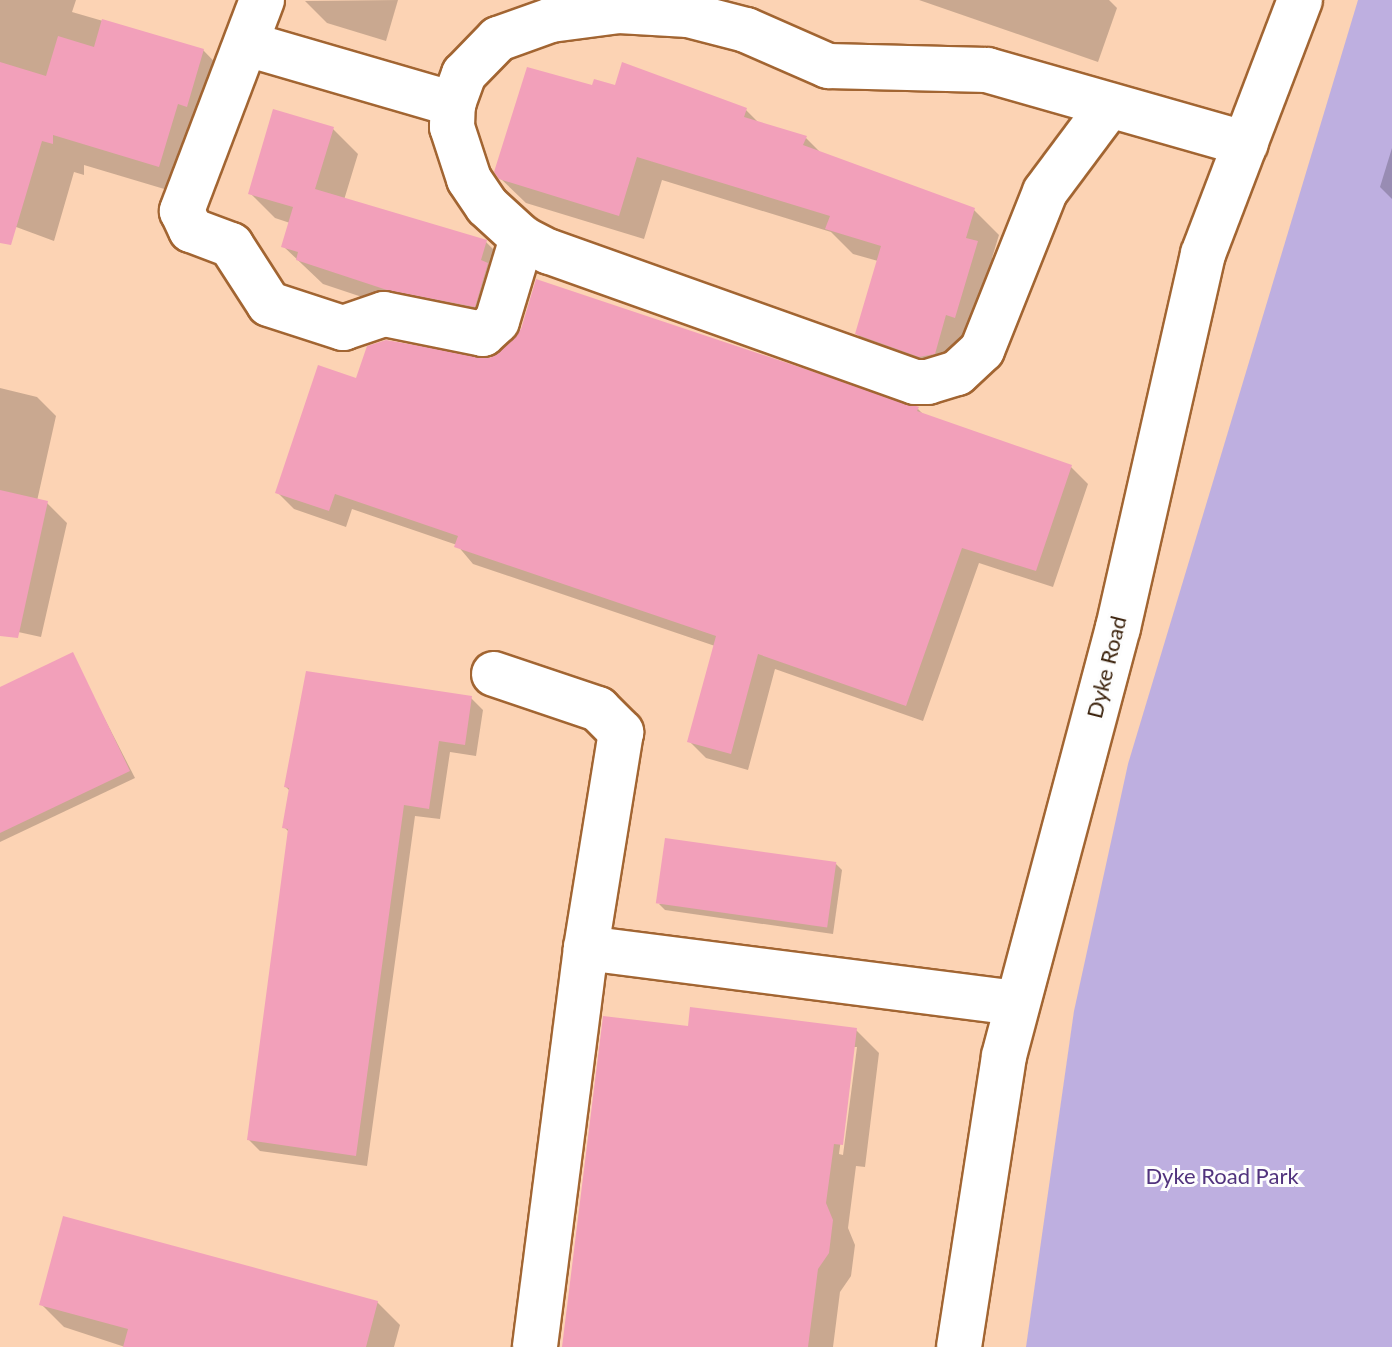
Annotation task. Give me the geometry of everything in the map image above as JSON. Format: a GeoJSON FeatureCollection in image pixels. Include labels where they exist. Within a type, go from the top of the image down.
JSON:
{"type":"FeatureCollection","features":[{"type":"Feature","properties":{"kind":"street"},"geometry":{"type":"LineString","coordinates":[[262,0],[182,211],[191,230],[231,245],[269,304],[343,328],[384,314],[483,334],[497,321],[522,238]]}},
{"type":"Feature","properties":{"kind":"street","name":"Dyke Road"},"geometry":{"type":"LineString","coordinates":[[959,1347],[991,1116],[1016,1003],[1118,628],[1203,254],[1300,0]]}},
{"type":"Feature","properties":{"kind":"street"},"geometry":{"type":"LineString","coordinates":[[1109,106],[1045,192],[982,350],[957,373],[939,380],[915,382],[549,252],[522,238],[487,206],[469,179],[452,127],[453,104],[471,64],[498,39],[551,20],[619,11],[688,15],[746,30],[828,66],[987,70],[1246,144]]}},
{"type":"Feature","properties":{"kind":"street"},"geometry":{"type":"LineString","coordinates":[[247,44],[453,104]]}},
{"type":"Feature","properties":{"kind":"street"},"geometry":{"type":"LineString","coordinates":[[494,674],[598,709],[621,732],[586,948],[535,1347]]}},
{"type":"Feature","properties":{"kind":"street"},"geometry":{"type":"LineString","coordinates":[[586,948],[1016,1003]]}},
{"type":"Feature","properties":{"kind":"green space","name":"Dyke Road Park"},"geometry":{"type":"Polygon","coordinates":[[[1358,0],[1392,0],[1392,1347],[1026,1347],[1074,1011],[1128,764],[1358,0]]]}},
{"type":"Feature","properties":{"kind":"building"},"geometry":{"type":"Polygon","coordinates":[[[102,19],[204,49],[187,107],[178,104],[159,167],[53,135],[53,144],[42,141],[11,245],[0,243],[0,62],[46,76],[58,36],[94,47],[102,19]]]}},
{"type":"Feature","properties":{"kind":"building"},"geometry":{"type":"Polygon","coordinates":[[[622,62],[747,108],[744,117],[807,136],[803,145],[975,208],[966,238],[978,241],[955,318],[946,315],[935,354],[919,357],[855,334],[881,246],[825,229],[830,216],[637,157],[619,216],[499,179],[494,172],[527,67],[592,85],[594,79],[615,85],[622,62]]]}},
{"type":"Feature","properties":{"kind":"building"},"geometry":{"type":"Polygon","coordinates":[[[273,109],[334,127],[315,189],[487,240],[481,260],[488,263],[475,307],[387,290],[296,260],[298,252],[281,247],[293,207],[248,194],[273,109]]]}},
{"type":"Feature","properties":{"kind":"building"},"geometry":{"type":"Polygon","coordinates":[[[536,279],[919,407],[917,411],[1072,465],[1036,571],[962,548],[906,706],[758,654],[731,754],[687,742],[716,636],[454,547],[458,536],[335,494],[329,511],[275,493],[318,365],[356,378],[367,346],[386,340],[490,358],[521,329],[536,279]]]}},
{"type":"Feature","properties":{"kind":"building"},"geometry":{"type":"Polygon","coordinates":[[[0,490],[48,501],[18,638],[0,636],[0,490]]]}},
{"type":"Feature","properties":{"kind":"building"},"geometry":{"type":"Polygon","coordinates":[[[73,652],[130,771],[0,833],[0,687],[73,652]]]}},
{"type":"Feature","properties":{"kind":"building"},"geometry":{"type":"Polygon","coordinates":[[[306,671],[472,696],[465,745],[439,741],[429,809],[404,805],[356,1156],[247,1140],[288,829],[282,828],[289,788],[284,787],[306,671]]]}},
{"type":"Feature","properties":{"kind":"building"},"geometry":{"type":"Polygon","coordinates":[[[665,838],[836,862],[827,927],[656,903],[665,838]]]}},
{"type":"Feature","properties":{"kind":"building"},"geometry":{"type":"Polygon","coordinates":[[[690,1007],[857,1028],[843,1145],[834,1144],[826,1203],[833,1220],[829,1253],[818,1269],[808,1347],[562,1347],[603,1016],[688,1026],[690,1007]]]}},
{"type":"Feature","properties":{"kind":"building"},"geometry":{"type":"Polygon","coordinates":[[[63,1216],[378,1301],[366,1347],[123,1347],[128,1329],[39,1305],[63,1216]]]}}]}
